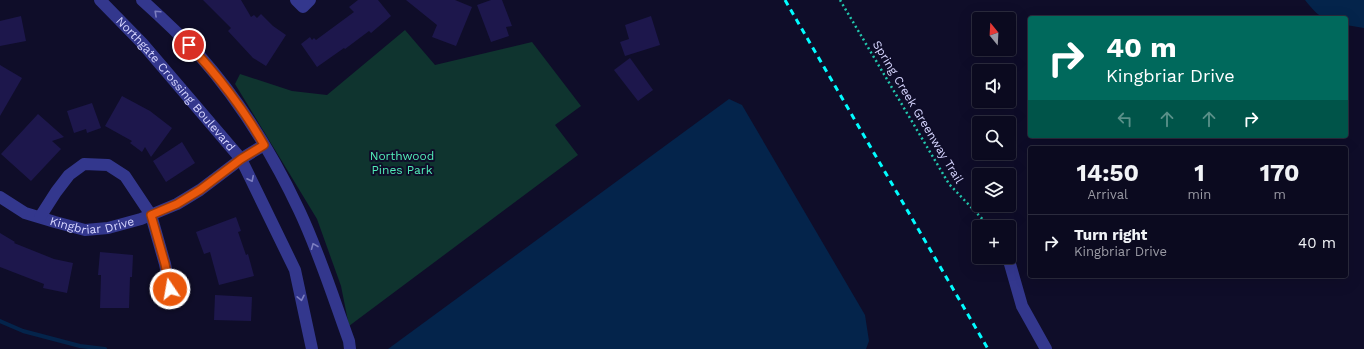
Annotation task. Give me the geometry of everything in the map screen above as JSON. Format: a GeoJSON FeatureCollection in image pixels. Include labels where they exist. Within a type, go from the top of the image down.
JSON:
{"type":"FeatureCollection","features":[{"type":"Feature","properties":{"kind":"street","name":"Northgate Crossing Boulevard"},"geometry":{"type":"LineString","coordinates":[[100,0],[142,43],[241,159],[295,270],[312,349]]}},
{"type":"Feature","properties":{"kind":"street"},"geometry":{"type":"LineString","coordinates":[[142,0],[171,26],[216,76],[248,119],[264,145],[300,212],[321,263],[349,341],[350,349]]}},
{"type":"Feature","properties":{"kind":"street","name":"Kingbriar Drive"},"geometry":{"type":"LineString","coordinates":[[0,197],[26,213],[85,230],[108,228],[151,215],[177,204],[200,190],[241,159],[264,145]]}},
{"type":"Feature","properties":{"kind":"street"},"geometry":{"type":"LineString","coordinates":[[40,217],[69,175],[84,164],[108,165],[125,176],[151,215],[165,264],[170,289]]}},
{"type":"Feature","properties":{"kind":"street"},"geometry":{"type":"LineString","coordinates":[[1010,264],[1022,306],[1046,349]]}},
{"type":"Feature","properties":{"kind":"path","name":"Spring Creek Greenway Trail"},"geometry":{"type":"LineString","coordinates":[[840,0],[949,184],[983,220]]}},
{"type":"Feature","properties":{"kind":"green space","name":"Northwood Pines Park"},"geometry":{"type":"Polygon","coordinates":[[[405,30],[435,65],[532,42],[581,106],[555,125],[578,155],[349,326],[341,286],[317,219],[235,84],[240,74],[292,91],[327,95],[405,30]]]}},
{"type":"Feature","properties":{"kind":"water"},"geometry":{"type":"Polygon","coordinates":[[[1305,0],[1364,0],[1364,28],[1348,25],[1348,16],[1322,16],[1305,0]]]}},
{"type":"Feature","properties":{"kind":"water"},"geometry":{"type":"Polygon","coordinates":[[[729,99],[742,105],[865,315],[869,341],[866,349],[388,349],[729,99]]]}},
{"type":"Feature","properties":{"kind":"building"},"geometry":{"type":"Polygon","coordinates":[[[203,0],[241,0],[251,17],[254,15],[257,18],[261,14],[273,26],[286,35],[266,66],[253,58],[228,31],[231,28],[203,0]]]}},
{"type":"Feature","properties":{"kind":"building"},"geometry":{"type":"Polygon","coordinates":[[[358,0],[378,0],[391,16],[371,33],[369,31],[317,67],[301,44],[310,37],[312,40],[314,38],[316,40],[354,12],[349,7],[358,0]]]}},
{"type":"Feature","properties":{"kind":"building"},"geometry":{"type":"Polygon","coordinates":[[[406,0],[455,0],[472,7],[456,46],[432,37],[437,25],[406,0]]]}},
{"type":"Feature","properties":{"kind":"building"},"geometry":{"type":"Polygon","coordinates":[[[491,0],[502,0],[512,26],[506,27],[509,36],[491,42],[477,5],[491,0]]]}},
{"type":"Feature","properties":{"kind":"building"},"geometry":{"type":"Polygon","coordinates":[[[21,16],[26,41],[0,46],[0,21],[21,16]]]}},
{"type":"Feature","properties":{"kind":"building"},"geometry":{"type":"Polygon","coordinates":[[[651,16],[660,45],[625,56],[620,42],[629,39],[625,25],[651,16]]]}},
{"type":"Feature","properties":{"kind":"building"},"geometry":{"type":"Polygon","coordinates":[[[630,58],[653,90],[638,101],[614,70],[630,58]]]}},
{"type":"Feature","properties":{"kind":"building"},"geometry":{"type":"Polygon","coordinates":[[[0,65],[22,78],[0,116],[0,65]]]}},
{"type":"Feature","properties":{"kind":"building"},"geometry":{"type":"Polygon","coordinates":[[[122,96],[150,111],[172,128],[151,157],[145,147],[142,152],[130,143],[132,141],[105,126],[122,96]]]}},
{"type":"Feature","properties":{"kind":"building"},"geometry":{"type":"Polygon","coordinates":[[[92,103],[101,128],[87,133],[86,129],[74,133],[67,111],[92,103]]]}},
{"type":"Feature","properties":{"kind":"building"},"geometry":{"type":"Polygon","coordinates":[[[38,114],[64,137],[52,141],[61,149],[31,181],[1,154],[38,114]]]}},
{"type":"Feature","properties":{"kind":"building"},"geometry":{"type":"Polygon","coordinates":[[[182,142],[195,163],[166,182],[153,161],[182,142]]]}},
{"type":"Feature","properties":{"kind":"building"},"geometry":{"type":"Polygon","coordinates":[[[236,217],[241,231],[238,232],[246,255],[248,254],[254,276],[219,285],[210,252],[204,254],[196,232],[236,217]]]}},
{"type":"Feature","properties":{"kind":"building"},"geometry":{"type":"Polygon","coordinates":[[[0,233],[15,242],[14,243],[54,259],[73,263],[67,293],[43,288],[44,284],[0,267],[0,233]]]}},
{"type":"Feature","properties":{"kind":"building"},"geometry":{"type":"Polygon","coordinates":[[[100,252],[133,255],[132,277],[130,277],[129,308],[100,308],[101,275],[98,275],[100,252]]]}},
{"type":"Feature","properties":{"kind":"building"},"geometry":{"type":"Polygon","coordinates":[[[215,295],[252,297],[251,321],[214,320],[215,295]]]}},
{"type":"Feature","properties":{"kind":"waterway"},"geometry":{"type":"LineString","coordinates":[[0,321],[23,331],[80,346],[105,349]]}},
{"type":"Feature","properties":{"kind":"railway"},"geometry":{"type":"LineString","coordinates":[[785,0],[988,349]]}},
{"type":"Feature","properties":{"kind":"route"},"geometry":{"type":"LineString","coordinates":[[170,289],[165,264],[151,215],[177,204],[200,190],[241,159],[264,145],[248,119],[216,76],[189,45]]}}]}
